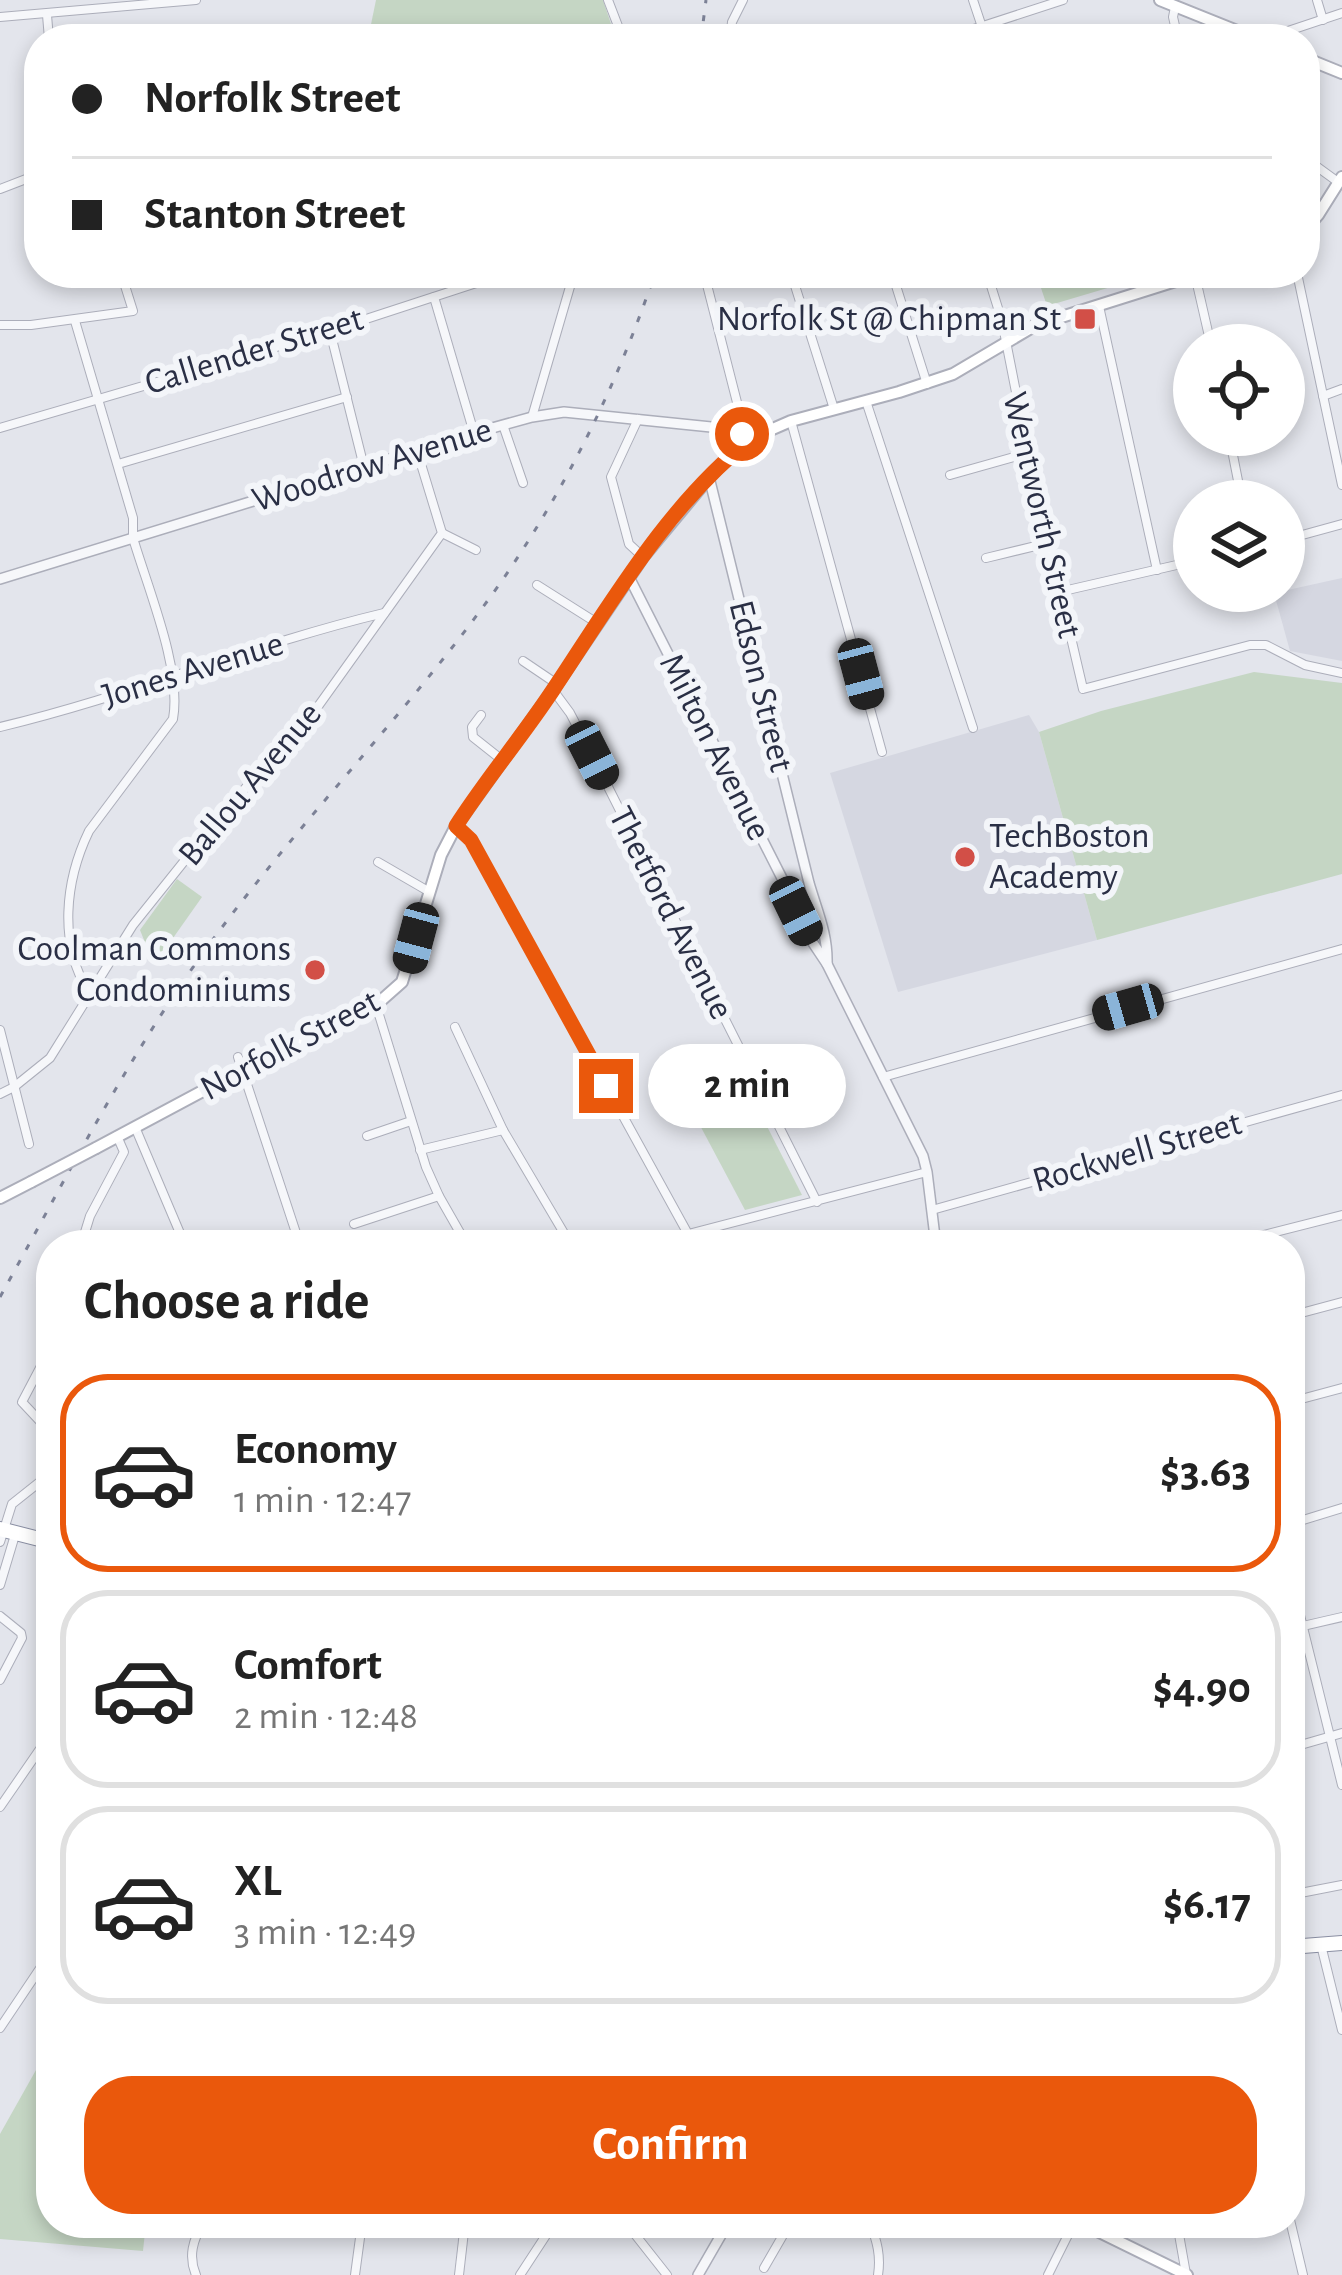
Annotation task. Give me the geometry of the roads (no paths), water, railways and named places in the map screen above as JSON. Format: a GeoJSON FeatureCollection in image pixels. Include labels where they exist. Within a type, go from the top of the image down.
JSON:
{"type":"FeatureCollection","features":[{"type":"Feature","properties":{"kind":"highway"},"geometry":{"type":"LineString","coordinates":[[5,1533],[36,1539]]}},
{"type":"Feature","properties":{"kind":"highway"},"geometry":{"type":"LineString","coordinates":[[1305,1946],[1342,1943]]}},
{"type":"Feature","properties":{"kind":"main road"},"geometry":{"type":"LineString","coordinates":[[1160,0],[1214,24]]}},
{"type":"Feature","properties":{"kind":"main road"},"geometry":{"type":"LineString","coordinates":[[1320,211],[1340,179]]}},
{"type":"Feature","properties":{"kind":"main road","name":"Norfolk Street"},"geometry":{"type":"LineString","coordinates":[[0,1198],[136,1127],[240,1064],[376,1005],[401,982],[428,891],[456,826],[643,557],[709,478],[752,438],[791,422],[927,384],[1036,325],[1152,288]]}},
{"type":"Feature","properties":{"kind":"main road"},"geometry":{"type":"LineString","coordinates":[[1109,2238],[1186,2275]]}},
{"type":"Feature","properties":{"kind":"street"},"geometry":{"type":"LineString","coordinates":[[0,16],[196,0]]}},
{"type":"Feature","properties":{"kind":"street"},"geometry":{"type":"LineString","coordinates":[[988,24],[1063,0]]}},
{"type":"Feature","properties":{"kind":"street"},"geometry":{"type":"LineString","coordinates":[[1318,0],[1323,20]]}},
{"type":"Feature","properties":{"kind":"street"},"geometry":{"type":"LineString","coordinates":[[1175,7],[1175,24]]}},
{"type":"Feature","properties":{"kind":"street"},"geometry":{"type":"LineString","coordinates":[[1310,24],[1342,13]]}},
{"type":"Feature","properties":{"kind":"street"},"geometry":{"type":"LineString","coordinates":[[46,15],[47,24]]}},
{"type":"Feature","properties":{"kind":"street"},"geometry":{"type":"LineString","coordinates":[[0,325],[31,326],[133,311],[126,288]]}},
{"type":"Feature","properties":{"kind":"street","name":"Callender Street"},"geometry":{"type":"LineString","coordinates":[[0,428],[461,288]]}},
{"type":"Feature","properties":{"kind":"street"},"geometry":{"type":"LineString","coordinates":[[532,416],[570,288]]}},
{"type":"Feature","properties":{"kind":"street"},"geometry":{"type":"LineString","coordinates":[[708,288],[741,418],[752,438]]}},
{"type":"Feature","properties":{"kind":"street"},"geometry":{"type":"LineString","coordinates":[[796,288],[834,410]]}},
{"type":"Feature","properties":{"kind":"street"},"geometry":{"type":"LineString","coordinates":[[897,288],[927,384]]}},
{"type":"Feature","properties":{"kind":"street","name":"Wentworth Street"},"geometry":{"type":"LineString","coordinates":[[991,288],[1083,689],[1230,648],[1265,646],[1305,665],[1342,673]]}},
{"type":"Feature","properties":{"kind":"street"},"geometry":{"type":"LineString","coordinates":[[1201,288],[1207,324]]}},
{"type":"Feature","properties":{"kind":"street"},"geometry":{"type":"LineString","coordinates":[[1300,288],[1342,485]]}},
{"type":"Feature","properties":{"kind":"street"},"geometry":{"type":"LineString","coordinates":[[434,297],[474,434]]}},
{"type":"Feature","properties":{"kind":"street"},"geometry":{"type":"LineString","coordinates":[[1099,304],[1157,570]]}},
{"type":"Feature","properties":{"kind":"street"},"geometry":{"type":"LineString","coordinates":[[75,321],[133,518],[133,538],[174,676],[176,702],[172,719],[89,831],[74,872],[67,921],[79,975],[89,993]]}},
{"type":"Feature","properties":{"kind":"street"},"geometry":{"type":"LineString","coordinates":[[330,331],[364,467]]}},
{"type":"Feature","properties":{"kind":"street"},"geometry":{"type":"LineString","coordinates":[[1323,396],[1342,389]]}},
{"type":"Feature","properties":{"kind":"street"},"geometry":{"type":"LineString","coordinates":[[118,464],[347,397]]}},
{"type":"Feature","properties":{"kind":"street"},"geometry":{"type":"LineString","coordinates":[[866,401],[973,728]]}},
{"type":"Feature","properties":{"kind":"street","name":"Woodrow Avenue"},"geometry":{"type":"LineString","coordinates":[[0,579],[532,416],[564,412],[638,418],[721,428],[752,438]]}},
{"type":"Feature","properties":{"kind":"street"},"geometry":{"type":"LineString","coordinates":[[638,418],[610,478],[629,544],[643,557]]}},
{"type":"Feature","properties":{"kind":"street"},"geometry":{"type":"LineString","coordinates":[[791,422],[882,752]]}},
{"type":"Feature","properties":{"kind":"street"},"geometry":{"type":"LineString","coordinates":[[503,425],[523,483]]}},
{"type":"Feature","properties":{"kind":"street"},"geometry":{"type":"LineString","coordinates":[[417,451],[442,532],[476,550]]}},
{"type":"Feature","properties":{"kind":"street"},"geometry":{"type":"LineString","coordinates":[[950,475],[1028,454]]}},
{"type":"Feature","properties":{"kind":"street","name":"Edson Street"},"geometry":{"type":"LineString","coordinates":[[709,478],[808,883],[823,925],[827,964]]}},
{"type":"Feature","properties":{"kind":"street"},"geometry":{"type":"LineString","coordinates":[[1305,534],[1342,524]]}},
{"type":"Feature","properties":{"kind":"street","name":"Ballou Avenue"},"geometry":{"type":"LineString","coordinates":[[0,1094],[50,1058],[133,925],[218,819],[319,706],[442,532]]}},
{"type":"Feature","properties":{"kind":"street"},"geometry":{"type":"LineString","coordinates":[[986,558],[1048,543]]}},
{"type":"Feature","properties":{"kind":"street"},"geometry":{"type":"LineString","coordinates":[[1059,592],[1173,566]]}},
{"type":"Feature","properties":{"kind":"street","name":"Milton Avenue"},"geometry":{"type":"LineString","coordinates":[[629,577],[923,1156],[934,1230]]}},
{"type":"Feature","properties":{"kind":"street"},"geometry":{"type":"LineString","coordinates":[[537,585],[597,623]]}},
{"type":"Feature","properties":{"kind":"street","name":"Jones Avenue"},"geometry":{"type":"LineString","coordinates":[[0,727],[386,612]]}},
{"type":"Feature","properties":{"kind":"street"},"geometry":{"type":"LineString","coordinates":[[523,661],[555,687]]}},
{"type":"Feature","properties":{"kind":"street","name":"Thetford Avenue"},"geometry":{"type":"LineString","coordinates":[[555,687],[818,1202]]}},
{"type":"Feature","properties":{"kind":"street"},"geometry":{"type":"LineString","coordinates":[[481,715],[472,727],[473,737],[502,760]]}},
{"type":"Feature","properties":{"kind":"street"},"geometry":{"type":"LineString","coordinates":[[456,826],[481,857],[686,1230]]}},
{"type":"Feature","properties":{"kind":"street"},"geometry":{"type":"LineString","coordinates":[[378,862],[428,891]]}},
{"type":"Feature","properties":{"kind":"street"},"geometry":{"type":"LineString","coordinates":[[796,911],[805,900],[817,903]]}},
{"type":"Feature","properties":{"kind":"street"},"geometry":{"type":"LineString","coordinates":[[807,934],[818,935],[823,925]]}},
{"type":"Feature","properties":{"kind":"street"},"geometry":{"type":"LineString","coordinates":[[883,1076],[1342,950]]}},
{"type":"Feature","properties":{"kind":"street"},"geometry":{"type":"LineString","coordinates":[[376,1005],[421,1150],[458,1230]]}},
{"type":"Feature","properties":{"kind":"street"},"geometry":{"type":"LineString","coordinates":[[455,1028],[503,1130],[562,1230]]}},
{"type":"Feature","properties":{"kind":"street"},"geometry":{"type":"LineString","coordinates":[[0,1030],[29,1144]]}},
{"type":"Feature","properties":{"kind":"street"},"geometry":{"type":"LineString","coordinates":[[240,1064],[294,1230]]}},
{"type":"Feature","properties":{"kind":"street","name":"Rockwell Street"},"geometry":{"type":"LineString","coordinates":[[932,1210],[1342,1095]]}},
{"type":"Feature","properties":{"kind":"street"},"geometry":{"type":"LineString","coordinates":[[367,1136],[411,1120]]}},
{"type":"Feature","properties":{"kind":"street"},"geometry":{"type":"LineString","coordinates":[[136,1127],[178,1230]]}},
{"type":"Feature","properties":{"kind":"street"},"geometry":{"type":"LineString","coordinates":[[421,1150],[503,1130]]}},
{"type":"Feature","properties":{"kind":"street"},"geometry":{"type":"LineString","coordinates":[[117,1136],[124,1152]]}},
{"type":"Feature","properties":{"kind":"street"},"geometry":{"type":"LineString","coordinates":[[86,1230],[124,1152],[143,1149]]}},
{"type":"Feature","properties":{"kind":"street"},"geometry":{"type":"LineString","coordinates":[[704,1230],[928,1172]]}},
{"type":"Feature","properties":{"kind":"street"},"geometry":{"type":"LineString","coordinates":[[354,1224],[439,1196]]}},
{"type":"Feature","properties":{"kind":"street"},"geometry":{"type":"LineString","coordinates":[[1284,1230],[1342,1215]]}},
{"type":"Feature","properties":{"kind":"street"},"geometry":{"type":"LineString","coordinates":[[1305,1312],[1342,1301]]}},
{"type":"Feature","properties":{"kind":"street"},"geometry":{"type":"LineString","coordinates":[[36,1375],[22,1402],[36,1417]]}},
{"type":"Feature","properties":{"kind":"street"},"geometry":{"type":"LineString","coordinates":[[1305,1398],[1342,1388]]}},
{"type":"Feature","properties":{"kind":"street"},"geometry":{"type":"LineString","coordinates":[[0,1585],[12,1504],[36,1485]]}},
{"type":"Feature","properties":{"kind":"street"},"geometry":{"type":"LineString","coordinates":[[1305,1519],[1342,1508]]}},
{"type":"Feature","properties":{"kind":"street"},"geometry":{"type":"LineString","coordinates":[[0,1616],[22,1638],[0,1680]]}},
{"type":"Feature","properties":{"kind":"street"},"geometry":{"type":"LineString","coordinates":[[1305,1625],[1342,1617]]}},
{"type":"Feature","properties":{"kind":"street"},"geometry":{"type":"LineString","coordinates":[[1305,1629],[1342,1785]]}},
{"type":"Feature","properties":{"kind":"street"},"geometry":{"type":"LineString","coordinates":[[1305,1744],[1342,1733]]}},
{"type":"Feature","properties":{"kind":"street"},"geometry":{"type":"LineString","coordinates":[[0,1807],[36,1755]]}},
{"type":"Feature","properties":{"kind":"street"},"geometry":{"type":"LineString","coordinates":[[1305,1892],[1342,1885]]}},
{"type":"Feature","properties":{"kind":"street"},"geometry":{"type":"LineString","coordinates":[[1321,1945],[1342,2030]]}},
{"type":"Feature","properties":{"kind":"street"},"geometry":{"type":"LineString","coordinates":[[0,2028],[36,1974]]}},
{"type":"Feature","properties":{"kind":"street"},"geometry":{"type":"LineString","coordinates":[[194,2238],[196,2275]]}},
{"type":"Feature","properties":{"kind":"street"},"geometry":{"type":"LineString","coordinates":[[355,2275],[360,2238]]}},
{"type":"Feature","properties":{"kind":"street"},"geometry":{"type":"LineString","coordinates":[[459,2275],[463,2238]]}},
{"type":"Feature","properties":{"kind":"street"},"geometry":{"type":"LineString","coordinates":[[520,2275],[544,2238]]}},
{"type":"Feature","properties":{"kind":"street"},"geometry":{"type":"LineString","coordinates":[[638,2238],[668,2275]]}},
{"type":"Feature","properties":{"kind":"street"},"geometry":{"type":"LineString","coordinates":[[698,2275],[719,2238]]}},
{"type":"Feature","properties":{"kind":"street"},"geometry":{"type":"LineString","coordinates":[[764,2268],[781,2238]]}},
{"type":"Feature","properties":{"kind":"street"},"geometry":{"type":"LineString","coordinates":[[874,2238],[878,2275]]}},
{"type":"Feature","properties":{"kind":"street"},"geometry":{"type":"LineString","coordinates":[[1048,2275],[1069,2238]]}},
{"type":"Feature","properties":{"kind":"street"},"geometry":{"type":"LineString","coordinates":[[1180,2238],[1186,2275]]}},
{"type":"Feature","properties":{"kind":"street"},"geometry":{"type":"LineString","coordinates":[[1294,2238],[1303,2275]]}},
{"type":"Feature","properties":{"kind":"railway"},"geometry":{"type":"LineString","coordinates":[[703,24],[706,0]]}},
{"type":"Feature","properties":{"kind":"railway"},"geometry":{"type":"LineString","coordinates":[[37,1230],[189,973],[254,886],[468,627],[525,546],[589,433],[649,288]]}},
{"type":"Feature","properties":{"kind":"railway"},"geometry":{"type":"LineString","coordinates":[[0,1297],[36,1232]]}},
{"type":"Feature","properties":{"kind":"place","name":"Norfolk St @ Chipman St"},"geometry":{"type":"Point","coordinates":[1085,319]}},
{"type":"Feature","properties":{"kind":"place","name":"TechBoston Academy"},"geometry":{"type":"Point","coordinates":[965,857]}},
{"type":"Feature","properties":{"kind":"place","name":"Coolman Commons Condominiums"},"geometry":{"type":"Point","coordinates":[315,970]}}]}
